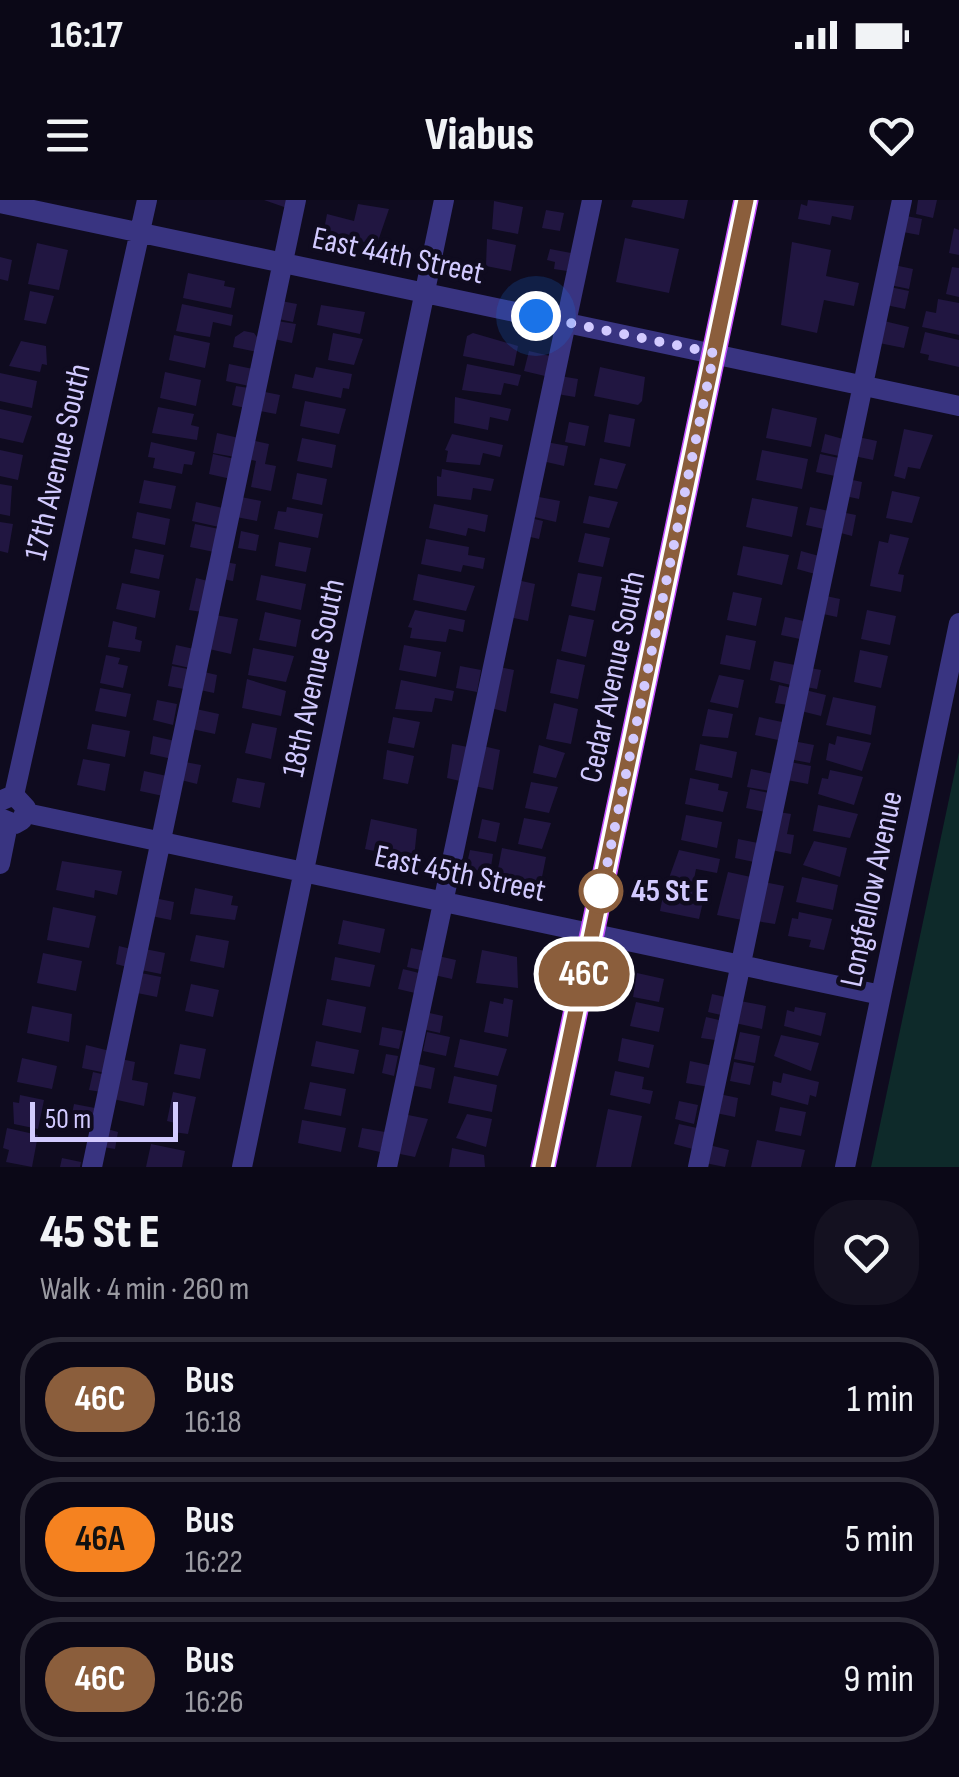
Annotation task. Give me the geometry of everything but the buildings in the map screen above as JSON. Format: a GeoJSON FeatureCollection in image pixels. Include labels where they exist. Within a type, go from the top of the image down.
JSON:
{"type":"FeatureCollection","features":[{"type":"Feature","properties":{"kind":"main road","name":"Cedar Avenue South"},"geometry":{"type":"LineString","coordinates":[[543,1167],[746,200]]}},
{"type":"Feature","properties":{"kind":"street","name":"17th Avenue South"},"geometry":{"type":"LineString","coordinates":[[0,864],[147,200]]}},
{"type":"Feature","properties":{"kind":"street"},"geometry":{"type":"LineString","coordinates":[[92,1167],[296,200]]}},
{"type":"Feature","properties":{"kind":"street","name":"18th Avenue South"},"geometry":{"type":"LineString","coordinates":[[242,1167],[444,200]]}},
{"type":"Feature","properties":{"kind":"street"},"geometry":{"type":"LineString","coordinates":[[387,1167],[592,200]]}},
{"type":"Feature","properties":{"kind":"street"},"geometry":{"type":"LineString","coordinates":[[698,1167],[902,200]]}},
{"type":"Feature","properties":{"kind":"street","name":"East 44th Street"},"geometry":{"type":"LineString","coordinates":[[0,202],[959,406]]}},
{"type":"Feature","properties":{"kind":"street","name":"Longfellow Avenue"},"geometry":{"type":"LineString","coordinates":[[845,1167],[959,623]]}},
{"type":"Feature","properties":{"kind":"street","name":"East 45th Street"},"geometry":{"type":"LineString","coordinates":[[10,810],[881,995]]}},
{"type":"Feature","properties":{"kind":"green space"},"geometry":{"type":"Polygon","coordinates":[[[959,752],[959,1167],[871,1167],[959,752]]]}},
{"type":"Feature","properties":{"kind":"bus line","name":"46C"},"geometry":{"type":"LineString","coordinates":[[543,1167],[746,200]]}},
{"type":"Feature","properties":{"kind":"place","name":"45 St E"},"geometry":{"type":"Point","coordinates":[601,891]}},
{"type":"Feature","properties":{"kind":"route"},"geometry":{"type":"LineString","coordinates":[[536,316],[714,353],[598,908],[601,891]]}}]}
